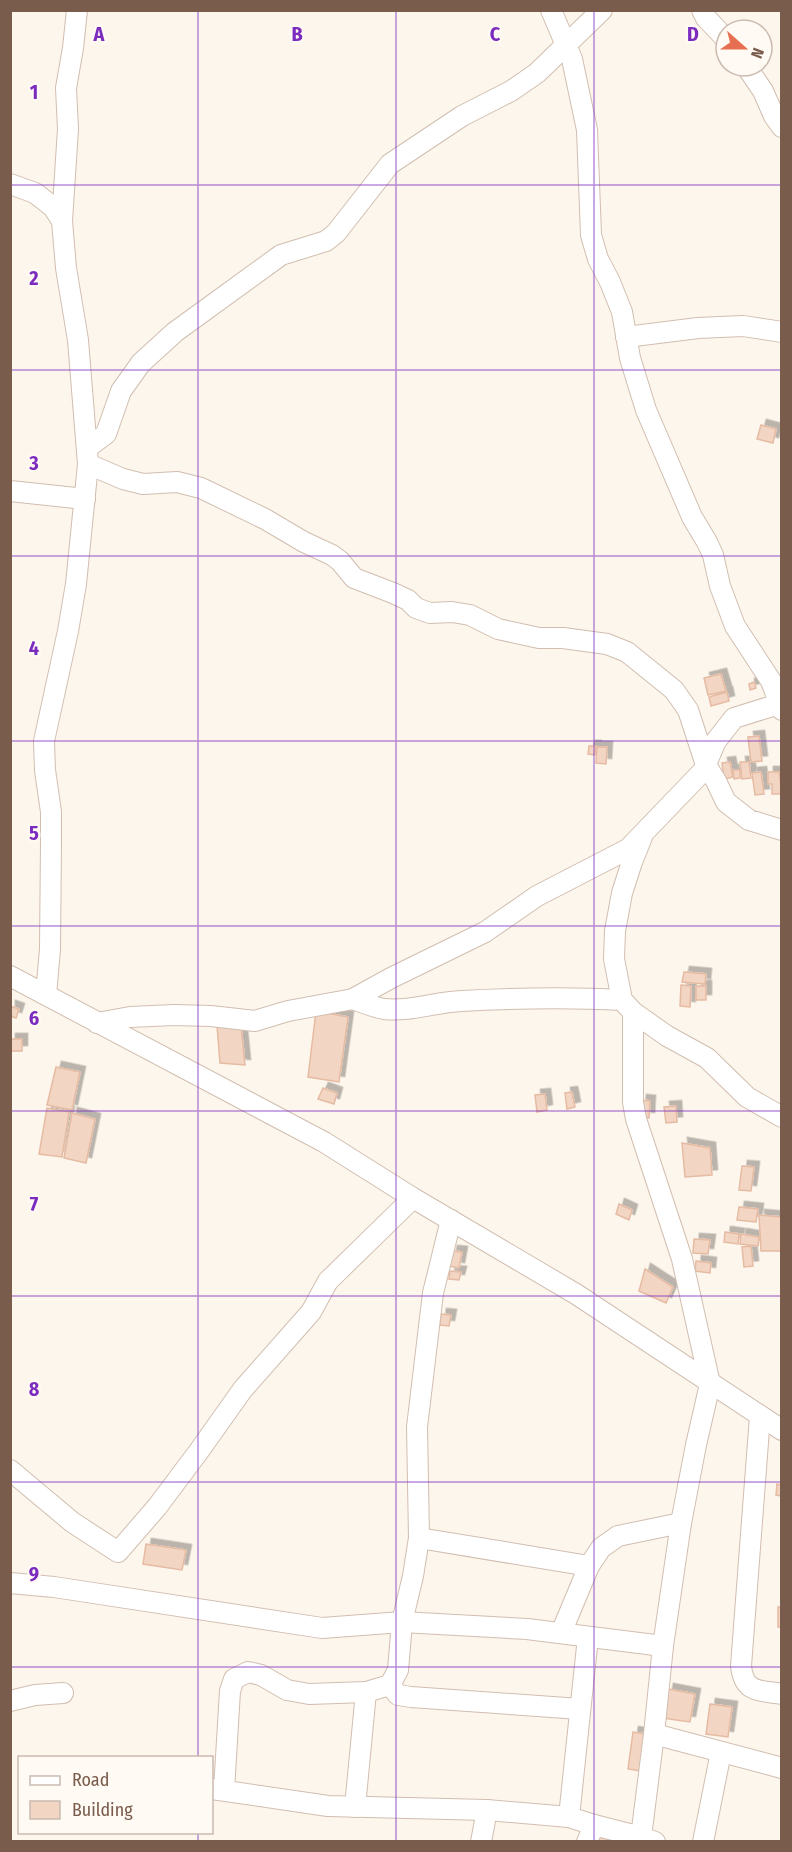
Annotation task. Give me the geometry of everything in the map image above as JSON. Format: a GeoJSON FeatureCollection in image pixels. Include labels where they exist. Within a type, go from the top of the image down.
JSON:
{"type":"FeatureCollection","features":[{"type":"Feature","properties":{"kind":"street"},"geometry":{"type":"LineString","coordinates":[[46,995],[50,949],[51,812],[45,770],[44,741],[76,584],[88,456],[78,340],[66,268],[62,221],[68,129],[66,88],[77,10]]}},
{"type":"Feature","properties":{"kind":"street"},"geometry":{"type":"LineString","coordinates":[[97,1023],[130,1017],[174,1015],[255,1021],[288,1011],[353,999],[485,932],[537,896],[628,849],[703,771],[716,741],[734,718],[781,706],[771,681],[735,626],[720,586],[713,555],[692,517],[646,410],[630,358],[622,312],[598,259],[591,235],[587,130],[572,59],[551,10]]}},
{"type":"Feature","properties":{"kind":"street"},"geometry":{"type":"LineString","coordinates":[[88,456],[106,434],[121,391],[141,363],[175,332],[281,255],[326,241],[336,233],[390,164],[462,116],[511,91],[537,73],[602,10]]}},
{"type":"Feature","properties":{"kind":"street"},"geometry":{"type":"LineString","coordinates":[[702,10],[714,26]]}},
{"type":"Feature","properties":{"kind":"street"},"geometry":{"type":"LineString","coordinates":[[754,78],[782,127]]}},
{"type":"Feature","properties":{"kind":"street"},"geometry":{"type":"LineString","coordinates":[[10,184],[35,193],[53,207],[62,221]]}},
{"type":"Feature","properties":{"kind":"street"},"geometry":{"type":"LineString","coordinates":[[626,337],[698,328],[743,326],[782,332]]}},
{"type":"Feature","properties":{"kind":"street"},"geometry":{"type":"LineString","coordinates":[[88,456],[123,479],[143,484],[177,482],[201,488],[332,555],[354,578],[408,600],[416,608],[430,613],[452,612],[470,615],[498,628],[539,638],[563,638],[607,644],[627,652],[674,690],[688,710],[706,765],[726,802],[749,820],[782,830]]}},
{"type":"Feature","properties":{"kind":"street"},"geometry":{"type":"LineString","coordinates":[[10,491],[85,499]]}},
{"type":"Feature","properties":{"kind":"street"},"geometry":{"type":"LineString","coordinates":[[451,1220],[433,1293],[417,1427],[418,1538],[414,1576],[402,1622],[398,1670],[390,1685],[366,1692],[309,1694],[287,1690],[261,1675],[248,1672],[234,1679],[230,1691],[218,1790],[328,1806],[487,1810],[569,1817],[590,1833],[648,1839],[654,1734],[663,1646],[681,1523],[710,1384],[682,1259],[636,1119],[627,1006],[614,959],[615,931],[622,893],[643,835]]}},
{"type":"Feature","properties":{"kind":"street"},"geometry":{"type":"LineString","coordinates":[[10,976],[324,1142],[413,1198],[576,1294],[782,1430]]}},
{"type":"Feature","properties":{"kind":"street"},"geometry":{"type":"LineString","coordinates":[[353,999],[387,1009],[460,1001],[581,998],[627,1006],[667,1036],[706,1059],[747,1096],[782,1117]]}},
{"type":"Feature","properties":{"kind":"street"},"geometry":{"type":"LineString","coordinates":[[10,1470],[72,1522],[118,1552],[157,1507],[243,1389],[311,1312],[328,1281],[413,1198]]}},
{"type":"Feature","properties":{"kind":"street"},"geometry":{"type":"LineString","coordinates":[[760,1416],[741,1666],[742,1680],[752,1689],[782,1694]]}},
{"type":"Feature","properties":{"kind":"street"},"geometry":{"type":"LineString","coordinates":[[561,1633],[588,1566],[601,1548],[618,1536],[681,1523]]}},
{"type":"Feature","properties":{"kind":"street"},"geometry":{"type":"LineString","coordinates":[[418,1538],[588,1566]]}},
{"type":"Feature","properties":{"kind":"street"},"geometry":{"type":"LineString","coordinates":[[10,1583],[54,1587],[322,1628],[402,1622],[527,1629],[663,1646]]}},
{"type":"Feature","properties":{"kind":"street"},"geometry":{"type":"LineString","coordinates":[[569,1817],[588,1637]]}},
{"type":"Feature","properties":{"kind":"street"},"geometry":{"type":"LineString","coordinates":[[390,1685],[398,1695],[411,1697],[580,1709]]}},
{"type":"Feature","properties":{"kind":"street"},"geometry":{"type":"LineString","coordinates":[[355,1807],[366,1692]]}},
{"type":"Feature","properties":{"kind":"street"},"geometry":{"type":"LineString","coordinates":[[10,1701],[34,1695],[63,1694]]}},
{"type":"Feature","properties":{"kind":"street"},"geometry":{"type":"LineString","coordinates":[[654,1734],[782,1768]]}},
{"type":"Feature","properties":{"kind":"street"},"geometry":{"type":"LineString","coordinates":[[703,1842],[721,1752]]}},
{"type":"Feature","properties":{"kind":"street"},"geometry":{"type":"LineString","coordinates":[[481,1842],[487,1810]]}},
{"type":"Feature","properties":{"kind":"building"},"geometry":{"type":"Polygon","coordinates":[[[761,425],[776,429],[773,443],[757,439],[761,425]]]}},
{"type":"Feature","properties":{"kind":"building"},"geometry":{"type":"Polygon","coordinates":[[[721,674],[726,691],[708,695],[704,678],[721,674]]]}},
{"type":"Feature","properties":{"kind":"building"},"geometry":{"type":"Polygon","coordinates":[[[754,682],[756,688],[750,690],[749,684],[754,682]]]}},
{"type":"Feature","properties":{"kind":"building"},"geometry":{"type":"Polygon","coordinates":[[[727,692],[729,701],[711,706],[709,697],[727,692]]]}},
{"type":"Feature","properties":{"kind":"building"},"geometry":{"type":"Polygon","coordinates":[[[759,736],[762,761],[751,762],[748,737],[759,736]]]}},
{"type":"Feature","properties":{"kind":"building"},"geometry":{"type":"Polygon","coordinates":[[[589,746],[596,746],[595,755],[588,754],[589,746]]]}},
{"type":"Feature","properties":{"kind":"building"},"geometry":{"type":"Polygon","coordinates":[[[597,747],[607,747],[606,764],[596,763],[597,747]]]}},
{"type":"Feature","properties":{"kind":"building"},"geometry":{"type":"Polygon","coordinates":[[[730,762],[733,777],[724,779],[722,763],[730,762]]]}},
{"type":"Feature","properties":{"kind":"building"},"geometry":{"type":"Polygon","coordinates":[[[740,762],[749,762],[751,778],[742,779],[740,762]]]}},
{"type":"Feature","properties":{"kind":"building"},"geometry":{"type":"Polygon","coordinates":[[[733,770],[740,770],[740,778],[734,779],[733,770]]]}},
{"type":"Feature","properties":{"kind":"building"},"geometry":{"type":"Polygon","coordinates":[[[761,772],[764,794],[755,795],[752,773],[761,772]]]}},
{"type":"Feature","properties":{"kind":"building"},"geometry":{"type":"Polygon","coordinates":[[[768,772],[779,772],[782,794],[772,794],[772,784],[768,784],[768,772]]]}},
{"type":"Feature","properties":{"kind":"building"},"geometry":{"type":"Polygon","coordinates":[[[684,972],[706,974],[705,984],[682,982],[684,972]]]}},
{"type":"Feature","properties":{"kind":"building"},"geometry":{"type":"Polygon","coordinates":[[[681,985],[691,986],[690,1007],[680,1006],[681,985]]]}},
{"type":"Feature","properties":{"kind":"building"},"geometry":{"type":"Polygon","coordinates":[[[696,986],[706,986],[706,1000],[696,1000],[696,986]]]}},
{"type":"Feature","properties":{"kind":"building"},"geometry":{"type":"Polygon","coordinates":[[[10,1006],[19,1009],[16,1018],[10,1016],[10,1006]]]}},
{"type":"Feature","properties":{"kind":"building"},"geometry":{"type":"Polygon","coordinates":[[[316,1011],[348,1017],[339,1082],[308,1077],[316,1011]]]}},
{"type":"Feature","properties":{"kind":"building"},"geometry":{"type":"Polygon","coordinates":[[[217,1025],[241,1026],[245,1065],[220,1063],[217,1025]]]}},
{"type":"Feature","properties":{"kind":"building"},"geometry":{"type":"Polygon","coordinates":[[[10,1039],[22,1039],[22,1051],[10,1051],[10,1039]]]}},
{"type":"Feature","properties":{"kind":"building"},"geometry":{"type":"Polygon","coordinates":[[[56,1067],[80,1072],[72,1110],[47,1105],[56,1067]]]}},
{"type":"Feature","properties":{"kind":"building"},"geometry":{"type":"Polygon","coordinates":[[[323,1088],[337,1093],[334,1104],[318,1099],[323,1088]]]}},
{"type":"Feature","properties":{"kind":"building"},"geometry":{"type":"Polygon","coordinates":[[[572,1092],[575,1107],[567,1109],[565,1093],[572,1092]]]}},
{"type":"Feature","properties":{"kind":"building"},"geometry":{"type":"Polygon","coordinates":[[[545,1094],[547,1110],[537,1112],[535,1095],[545,1094]]]}},
{"type":"Feature","properties":{"kind":"building"},"geometry":{"type":"Polygon","coordinates":[[[641,1100],[650,1101],[649,1118],[640,1117],[641,1100]]]}},
{"type":"Feature","properties":{"kind":"building"},"geometry":{"type":"Polygon","coordinates":[[[676,1106],[677,1122],[666,1123],[664,1107],[676,1106]]]}},
{"type":"Feature","properties":{"kind":"building"},"geometry":{"type":"Polygon","coordinates":[[[47,1108],[69,1112],[62,1157],[39,1154],[47,1108]]]}},
{"type":"Feature","properties":{"kind":"building"},"geometry":{"type":"Polygon","coordinates":[[[72,1113],[95,1119],[86,1163],[64,1158],[72,1113]]]}},
{"type":"Feature","properties":{"kind":"building"},"geometry":{"type":"Polygon","coordinates":[[[682,1143],[710,1148],[712,1175],[685,1177],[682,1143]]]}},
{"type":"Feature","properties":{"kind":"building"},"geometry":{"type":"Polygon","coordinates":[[[742,1166],[754,1167],[751,1191],[739,1190],[742,1166]]]}},
{"type":"Feature","properties":{"kind":"building"},"geometry":{"type":"Polygon","coordinates":[[[619,1204],[632,1210],[629,1220],[616,1214],[619,1204]]]}},
{"type":"Feature","properties":{"kind":"building"},"geometry":{"type":"Polygon","coordinates":[[[739,1207],[758,1209],[756,1222],[737,1220],[739,1207]]]}},
{"type":"Feature","properties":{"kind":"building"},"geometry":{"type":"Polygon","coordinates":[[[759,1215],[782,1217],[782,1251],[761,1251],[759,1215]]]}},
{"type":"Feature","properties":{"kind":"building"},"geometry":{"type":"Polygon","coordinates":[[[725,1232],[739,1234],[738,1244],[724,1242],[725,1232]]]}},
{"type":"Feature","properties":{"kind":"building"},"geometry":{"type":"Polygon","coordinates":[[[741,1234],[759,1237],[758,1246],[740,1244],[741,1234]]]}},
{"type":"Feature","properties":{"kind":"building"},"geometry":{"type":"Polygon","coordinates":[[[694,1239],[710,1240],[708,1254],[693,1253],[694,1239]]]}},
{"type":"Feature","properties":{"kind":"building"},"geometry":{"type":"Polygon","coordinates":[[[751,1246],[753,1266],[744,1267],[742,1247],[751,1246]]]}},
{"type":"Feature","properties":{"kind":"building"},"geometry":{"type":"Polygon","coordinates":[[[452,1251],[462,1252],[459,1268],[449,1266],[452,1251]]]}},
{"type":"Feature","properties":{"kind":"building"},"geometry":{"type":"Polygon","coordinates":[[[696,1261],[711,1263],[710,1273],[695,1271],[696,1261]]]}},
{"type":"Feature","properties":{"kind":"building"},"geometry":{"type":"Polygon","coordinates":[[[645,1269],[673,1287],[666,1303],[639,1291],[645,1269]]]}},
{"type":"Feature","properties":{"kind":"building"},"geometry":{"type":"Polygon","coordinates":[[[450,1271],[461,1272],[459,1280],[449,1279],[450,1271]]]}},
{"type":"Feature","properties":{"kind":"building"},"geometry":{"type":"Polygon","coordinates":[[[441,1314],[451,1315],[449,1326],[440,1325],[441,1314]]]}},
{"type":"Feature","properties":{"kind":"building"},"geometry":{"type":"Polygon","coordinates":[[[777,1484],[782,1485],[782,1496],[776,1495],[777,1484]]]}},
{"type":"Feature","properties":{"kind":"building"},"geometry":{"type":"Polygon","coordinates":[[[146,1544],[186,1550],[182,1570],[143,1564],[146,1544]]]}},
{"type":"Feature","properties":{"kind":"building"},"geometry":{"type":"Polygon","coordinates":[[[778,1607],[782,1607],[782,1627],[778,1627],[778,1607]]]}},
{"type":"Feature","properties":{"kind":"building"},"geometry":{"type":"Polygon","coordinates":[[[668,1689],[695,1694],[690,1722],[663,1718],[668,1689]]]}},
{"type":"Feature","properties":{"kind":"building"},"geometry":{"type":"Polygon","coordinates":[[[710,1704],[732,1707],[728,1737],[706,1734],[710,1704]]]}},
{"type":"Feature","properties":{"kind":"building"},"geometry":{"type":"Polygon","coordinates":[[[633,1732],[645,1734],[640,1771],[628,1769],[633,1732]]]}},
{"type":"Feature","properties":{"kind":"building"},"geometry":{"type":"Polygon","coordinates":[[[600,1832],[615,1835],[613,1842],[598,1842],[600,1832]]]}}]}
